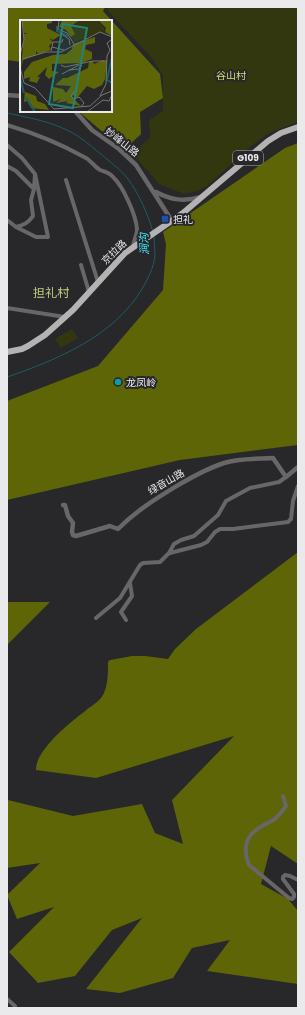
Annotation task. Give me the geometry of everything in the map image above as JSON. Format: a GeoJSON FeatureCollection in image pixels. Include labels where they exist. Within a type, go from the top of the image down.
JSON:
{"type":"FeatureCollection","features":[{"type":"Feature","properties":{"kind":"highway","name":"京拉路"},"geometry":{"type":"LineString","coordinates":[[7,352],[22,349],[28,346],[66,318],[133,246],[171,222],[268,141],[281,133],[298,127]]}},
{"type":"Feature","properties":{"kind":"street"},"geometry":{"type":"LineString","coordinates":[[7,95],[20,96]]}},
{"type":"Feature","properties":{"kind":"street","name":"妙峰山路"},"geometry":{"type":"LineString","coordinates":[[76,112],[92,130],[119,149],[136,165],[154,192],[171,222]]}},
{"type":"Feature","properties":{"kind":"street"},"geometry":{"type":"LineString","coordinates":[[7,125],[24,130],[62,146],[87,159],[99,169],[108,172],[114,178],[122,191],[136,222],[137,231],[133,246]]}},
{"type":"Feature","properties":{"kind":"street"},"geometry":{"type":"LineString","coordinates":[[7,145],[22,158],[35,174],[48,237],[36,237],[16,227],[7,220]]}},
{"type":"Feature","properties":{"kind":"street"},"geometry":{"type":"LineString","coordinates":[[7,166],[16,171],[34,189]]}},
{"type":"Feature","properties":{"kind":"street"},"geometry":{"type":"LineString","coordinates":[[16,227],[29,222],[34,216],[31,200],[34,189],[35,174]]}},
{"type":"Feature","properties":{"kind":"street"},"geometry":{"type":"LineString","coordinates":[[66,180],[98,282]]}},
{"type":"Feature","properties":{"kind":"street"},"geometry":{"type":"LineString","coordinates":[[154,192],[168,198],[178,200],[190,200],[202,197]]}},
{"type":"Feature","properties":{"kind":"street"},"geometry":{"type":"LineString","coordinates":[[81,265],[89,292]]}},
{"type":"Feature","properties":{"kind":"street"},"geometry":{"type":"LineString","coordinates":[[7,308],[66,318]]}},
{"type":"Feature","properties":{"kind":"street","name":"绿音山路"},"geometry":{"type":"LineString","coordinates":[[63,505],[65,505],[72,523],[73,535],[76,536],[110,526],[118,529],[141,508],[150,502],[202,472],[225,463],[243,459],[273,458],[286,477]]}},
{"type":"Feature","properties":{"kind":"street"},"geometry":{"type":"LineString","coordinates":[[96,618],[120,598],[140,565],[143,563],[160,562],[169,553],[174,544],[194,536],[218,515],[226,501],[250,488],[280,482],[298,467]]}},
{"type":"Feature","properties":{"kind":"street"},"geometry":{"type":"LineString","coordinates":[[169,553],[201,545],[207,542],[214,532],[220,529],[233,530],[288,522],[291,519],[293,501],[298,486]]}},
{"type":"Feature","properties":{"kind":"street"},"geometry":{"type":"LineString","coordinates":[[126,620],[121,615],[121,612],[132,596],[129,582]]}},
{"type":"Feature","properties":{"kind":"street"},"geometry":{"type":"LineString","coordinates":[[283,796],[286,806],[281,813],[276,819],[254,831],[248,839],[245,850],[246,858],[249,865],[292,899],[294,894],[283,877],[285,875],[290,876],[298,880]]}},
{"type":"Feature","properties":{"kind":"street"},"geometry":{"type":"LineString","coordinates":[[7,999],[15,1006]]}},
{"type":"Feature","properties":{"kind":"green space"},"geometry":{"type":"Polygon","coordinates":[[[7,7],[105,7],[103,11],[111,20],[20,20],[20,62],[7,60],[7,7]]]}},
{"type":"Feature","properties":{"kind":"green space","name":"谷山村"},"geometry":{"type":"Polygon","coordinates":[[[109,7],[298,7],[298,122],[271,132],[251,146],[207,186],[198,191],[184,194],[159,184],[132,153],[150,138],[149,120],[163,111],[163,75],[151,57],[107,10],[109,7]]]}},
{"type":"Feature","properties":{"kind":"green space"},"geometry":{"type":"Polygon","coordinates":[[[112,21],[160,74],[163,98],[140,112],[141,134],[124,150],[79,112],[112,112],[112,21]]]}},
{"type":"Feature","properties":{"kind":"green space"},"geometry":{"type":"Polygon","coordinates":[[[298,143],[298,445],[180,460],[7,500],[7,401],[98,366],[163,290],[166,244],[163,232],[285,148],[298,143]]]}},
{"type":"Feature","properties":{"kind":"green space"},"geometry":{"type":"Polygon","coordinates":[[[72,329],[78,338],[61,348],[55,339],[72,329]]]}},
{"type":"Feature","properties":{"kind":"green space"},"geometry":{"type":"Polygon","coordinates":[[[298,552],[298,864],[271,846],[261,884],[288,899],[298,911],[298,984],[207,971],[230,940],[192,948],[173,978],[120,993],[86,989],[142,918],[112,930],[75,976],[38,983],[9,952],[54,907],[17,919],[7,895],[40,863],[7,868],[8,800],[73,816],[142,804],[155,833],[183,844],[172,800],[234,736],[96,778],[36,770],[37,763],[41,754],[54,738],[101,698],[105,691],[108,676],[108,662],[110,660],[132,656],[168,659],[175,649],[196,629],[298,552]]]}},
{"type":"Feature","properties":{"kind":"green space"},"geometry":{"type":"Polygon","coordinates":[[[7,602],[50,602],[7,645],[7,602]]]}},
{"type":"Feature","properties":{"kind":"waterway","name":"涧沟"},"geometry":{"type":"LineString","coordinates":[[7,113],[54,125],[80,137],[119,169],[128,179],[143,204],[153,232]]}},
{"type":"Feature","properties":{"kind":"waterway","name":"涧沟"},"geometry":{"type":"LineString","coordinates":[[7,377],[45,363],[64,354],[100,333],[116,320],[130,306],[142,289],[150,273],[155,255],[154,237]]}},
{"type":"Feature","properties":{"kind":"place","name":"担礼"},"geometry":{"type":"Point","coordinates":[165,219]}},
{"type":"Feature","properties":{"kind":"place","name":"龙凤岭"},"geometry":{"type":"Point","coordinates":[118,382]}},
{"type":"Feature","properties":{"kind":"district","name":"担礼村"},"geometry":{"type":"Point","coordinates":[51,292]}}]}
